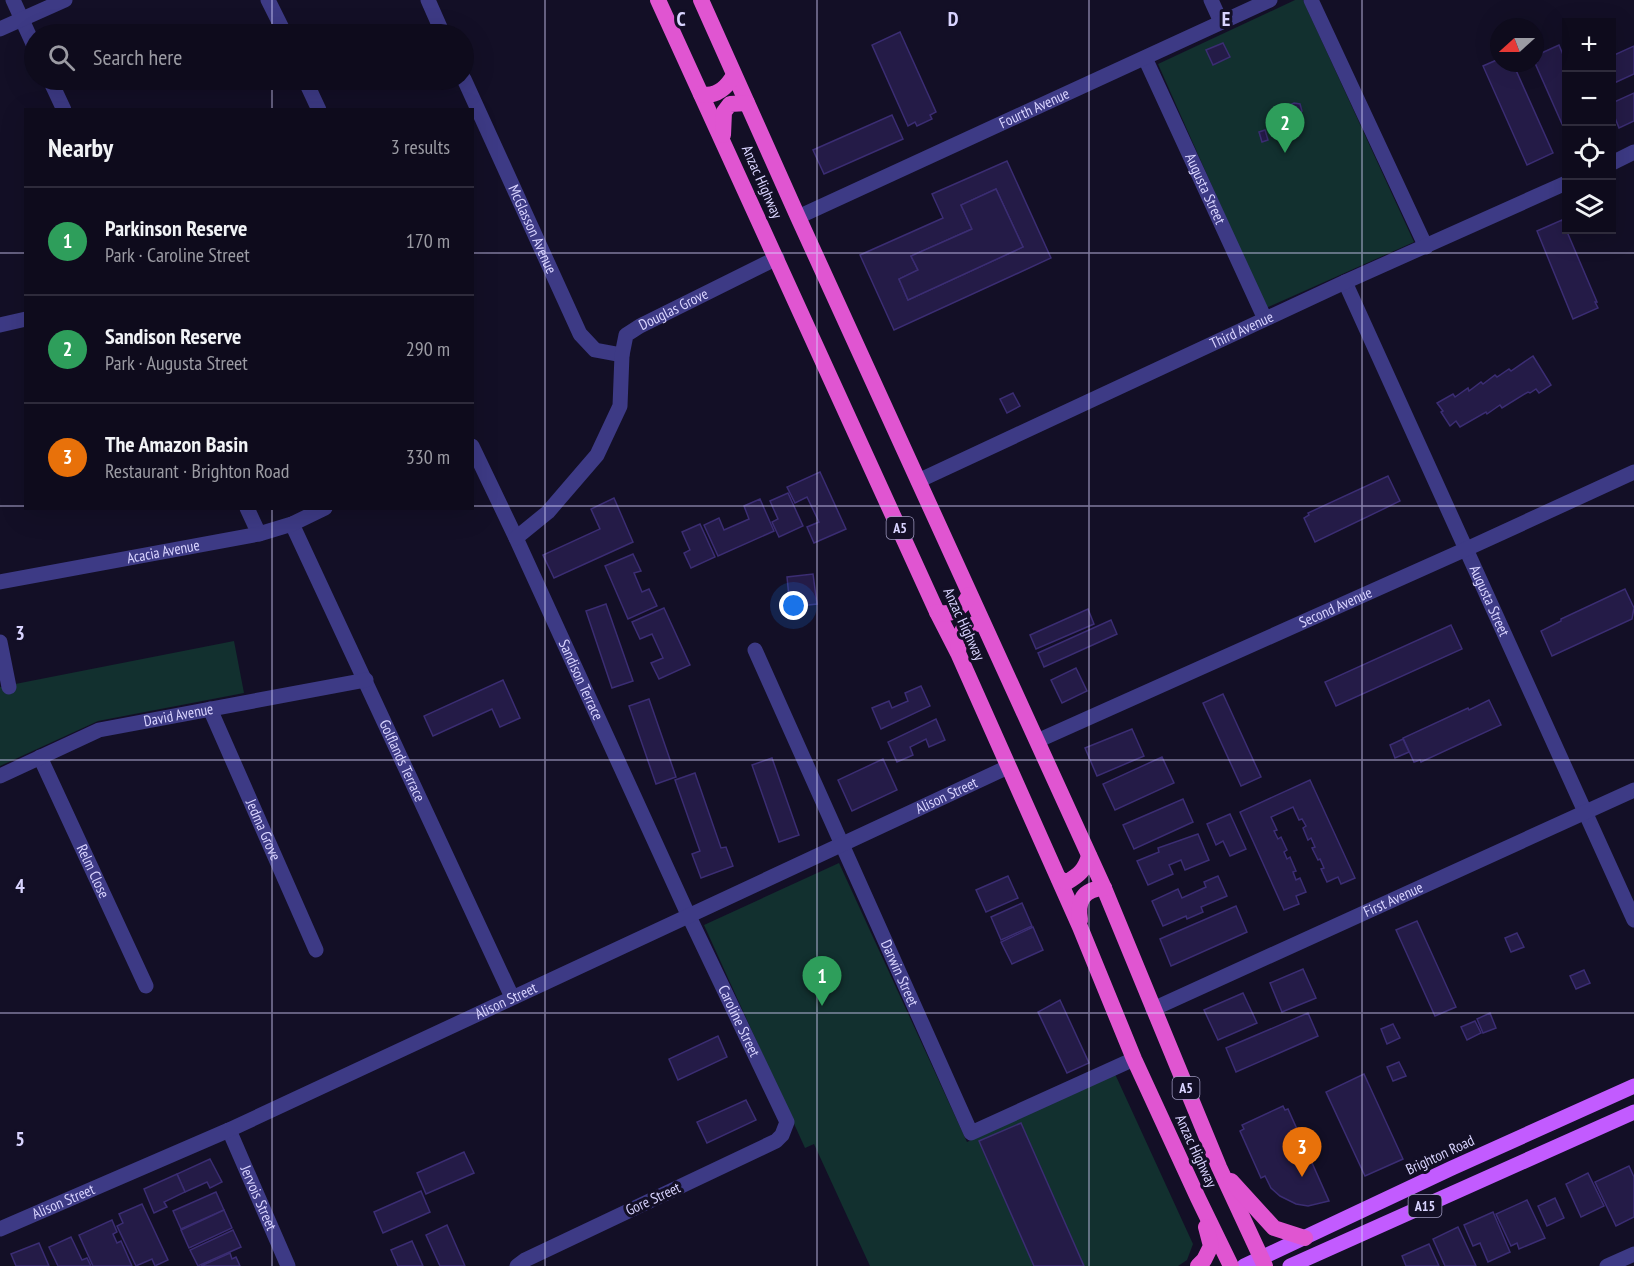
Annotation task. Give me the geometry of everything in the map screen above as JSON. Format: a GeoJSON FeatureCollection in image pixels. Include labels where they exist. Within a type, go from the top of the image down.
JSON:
{"type":"FeatureCollection","features":[{"type":"Feature","properties":{"kind":"highway","name":"Anzac Highway"},"geometry":{"type":"LineString","coordinates":[[658,0],[937,612],[958,653],[1080,927],[1134,1059],[1197,1198],[1231,1266]]}},
{"type":"Feature","properties":{"kind":"highway","name":"Anzac Highway"},"geometry":{"type":"LineString","coordinates":[[701,0],[969,595],[1104,888],[1219,1167],[1263,1262]]}},
{"type":"Feature","properties":{"kind":"highway"},"geometry":{"type":"LineString","coordinates":[[701,94],[718,93],[727,87],[734,75]]}},
{"type":"Feature","properties":{"kind":"highway"},"geometry":{"type":"LineString","coordinates":[[723,139],[724,112],[730,104],[747,103]]}},
{"type":"Feature","properties":{"kind":"highway"},"geometry":{"type":"LineString","coordinates":[[937,612],[945,614],[954,611],[965,604],[969,595]]}},
{"type":"Feature","properties":{"kind":"highway"},"geometry":{"type":"LineString","coordinates":[[958,653],[960,632],[965,627],[982,623]]}},
{"type":"Feature","properties":{"kind":"highway"},"geometry":{"type":"LineString","coordinates":[[1059,879],[1067,882],[1077,876],[1086,868],[1089,856]]}},
{"type":"Feature","properties":{"kind":"highway"},"geometry":{"type":"LineString","coordinates":[[1080,927],[1078,910],[1081,900],[1087,892],[1094,888],[1104,888]]}},
{"type":"Feature","properties":{"kind":"highway"},"geometry":{"type":"LineString","coordinates":[[1219,1167],[1274,1228],[1305,1238]]}},
{"type":"Feature","properties":{"kind":"highway"},"geometry":{"type":"LineString","coordinates":[[1197,1198],[1211,1246],[1198,1266]]}},
{"type":"Feature","properties":{"kind":"main road","name":"Brighton Road"},"geometry":{"type":"LineString","coordinates":[[1263,1262],[1305,1238],[1634,1086]]}},
{"type":"Feature","properties":{"kind":"main road","name":"A15"},"geometry":{"type":"LineString","coordinates":[[1290,1266],[1634,1112]]}},
{"type":"Feature","properties":{"kind":"main road","name":"A15"},"geometry":{"type":"LineString","coordinates":[[1245,1266],[1263,1262]]}},
{"type":"Feature","properties":{"kind":"street"},"geometry":{"type":"LineString","coordinates":[[14,0],[24,24]]}},
{"type":"Feature","properties":{"kind":"street"},"geometry":{"type":"LineString","coordinates":[[0,29],[65,0]]}},
{"type":"Feature","properties":{"kind":"street"},"geometry":{"type":"LineString","coordinates":[[268,0],[280,24]]}},
{"type":"Feature","properties":{"kind":"street"},"geometry":{"type":"LineString","coordinates":[[428,0],[439,24]]}},
{"type":"Feature","properties":{"kind":"street"},"geometry":{"type":"LineString","coordinates":[[1211,0],[1221,22]]}},
{"type":"Feature","properties":{"kind":"street","name":"Fourth Avenue"},"geometry":{"type":"LineString","coordinates":[[798,217],[1270,0]]}},
{"type":"Feature","properties":{"kind":"street"},"geometry":{"type":"LineString","coordinates":[[1311,0],[1426,247]]}},
{"type":"Feature","properties":{"kind":"street","name":"Augusta Street"},"geometry":{"type":"LineString","coordinates":[[1144,58],[1265,319]]}},
{"type":"Feature","properties":{"kind":"street"},"geometry":{"type":"LineString","coordinates":[[55,90],[63,108]]}},
{"type":"Feature","properties":{"kind":"street"},"geometry":{"type":"LineString","coordinates":[[310,90],[318,108]]}},
{"type":"Feature","properties":{"kind":"street","name":"McGlasson Avenue"},"geometry":{"type":"LineString","coordinates":[[469,90],[580,334],[595,350],[622,355]]}},
{"type":"Feature","properties":{"kind":"street"},"geometry":{"type":"LineString","coordinates":[[1616,161],[1634,152]]}},
{"type":"Feature","properties":{"kind":"street","name":"Third Avenue"},"geometry":{"type":"LineString","coordinates":[[918,481],[1345,282],[1562,185]]}},
{"type":"Feature","properties":{"kind":"street","name":"Douglas Grove"},"geometry":{"type":"LineString","coordinates":[[516,538],[548,512],[597,455],[620,406],[622,355],[626,335],[777,258]]}},
{"type":"Feature","properties":{"kind":"street","name":"Augusta Street"},"geometry":{"type":"LineString","coordinates":[[1345,282],[1634,920]]}},
{"type":"Feature","properties":{"kind":"street"},"geometry":{"type":"LineString","coordinates":[[0,325],[24,319]]}},
{"type":"Feature","properties":{"kind":"street","name":"Sandison Terrace"},"geometry":{"type":"LineString","coordinates":[[474,450],[688,915]]}},
{"type":"Feature","properties":{"kind":"street","name":"Second Avenue"},"geometry":{"type":"LineString","coordinates":[[1037,741],[1466,550],[1634,472]]}},
{"type":"Feature","properties":{"kind":"street"},"geometry":{"type":"LineString","coordinates":[[249,510],[259,534]]}},
{"type":"Feature","properties":{"kind":"street","name":"Acacia Avenue"},"geometry":{"type":"LineString","coordinates":[[0,582],[259,534],[292,524],[320,510]]}},
{"type":"Feature","properties":{"kind":"street","name":"Golflands Terrace"},"geometry":{"type":"LineString","coordinates":[[292,524],[512,997]]}},
{"type":"Feature","properties":{"kind":"street"},"geometry":{"type":"LineString","coordinates":[[0,642],[9,687]]}},
{"type":"Feature","properties":{"kind":"street","name":"Darwin Street"},"geometry":{"type":"LineString","coordinates":[[755,650],[971,1133],[1134,1059]]}},
{"type":"Feature","properties":{"kind":"street","name":"David Avenue"},"geometry":{"type":"LineString","coordinates":[[0,776],[99,730],[366,680]]}},
{"type":"Feature","properties":{"kind":"street","name":"Jedma Grove"},"geometry":{"type":"LineString","coordinates":[[210,709],[316,951]]}},
{"type":"Feature","properties":{"kind":"street","name":"Relm Close"},"geometry":{"type":"LineString","coordinates":[[40,757],[146,986]]}},
{"type":"Feature","properties":{"kind":"street","name":"Alison Street"},"geometry":{"type":"LineString","coordinates":[[0,1229],[229,1130],[1008,767]]}},
{"type":"Feature","properties":{"kind":"street","name":"First Avenue"},"geometry":{"type":"LineString","coordinates":[[1153,1008],[1634,789]]}},
{"type":"Feature","properties":{"kind":"street","name":"Caroline Street"},"geometry":{"type":"LineString","coordinates":[[688,915],[787,1122],[786,1128]]}},
{"type":"Feature","properties":{"kind":"street","name":"Gore Street"},"geometry":{"type":"LineString","coordinates":[[517,1266],[525,1260],[776,1141],[786,1128]]}},
{"type":"Feature","properties":{"kind":"street","name":"Jervois Street"},"geometry":{"type":"LineString","coordinates":[[229,1130],[288,1266]]}},
{"type":"Feature","properties":{"kind":"street"},"geometry":{"type":"LineString","coordinates":[[1607,1266],[1634,1254]]}},
{"type":"Feature","properties":{"kind":"green space"},"geometry":{"type":"Polygon","coordinates":[[[1295,0],[1303,0],[1414,242],[1266,308],[1158,64],[1295,0]]]}},
{"type":"Feature","properties":{"kind":"green space"},"geometry":{"type":"Polygon","coordinates":[[[234,641],[244,693],[98,721],[0,766],[0,687],[234,641]]]}},
{"type":"Feature","properties":{"kind":"green space"},"geometry":{"type":"Polygon","coordinates":[[[839,863],[967,1142],[1115,1074],[1193,1244],[1187,1260],[1178,1266],[870,1266],[814,1144],[805,1148],[704,925],[839,863]]]}},
{"type":"Feature","properties":{"kind":"building"},"geometry":{"type":"Polygon","coordinates":[[[900,32],[936,112],[930,115],[932,119],[917,126],[915,122],[908,126],[872,45],[900,32]]]}},
{"type":"Feature","properties":{"kind":"building"},"geometry":{"type":"Polygon","coordinates":[[[1223,43],[1230,57],[1213,65],[1206,50],[1223,43]]]}},
{"type":"Feature","properties":{"kind":"building"},"geometry":{"type":"Polygon","coordinates":[[[1559,45],[1562,52],[1562,124],[1539,72],[1544,72],[1544,52],[1559,45]]]}},
{"type":"Feature","properties":{"kind":"building"},"geometry":{"type":"Polygon","coordinates":[[[1634,46],[1634,74],[1616,82],[1616,72],[1616,54],[1634,46]]]}},
{"type":"Feature","properties":{"kind":"building"},"geometry":{"type":"Polygon","coordinates":[[[1490,63],[1490,72],[1517,72],[1553,153],[1527,165],[1483,66],[1490,63]]]}},
{"type":"Feature","properties":{"kind":"building"},"geometry":{"type":"Polygon","coordinates":[[[1634,93],[1634,121],[1619,128],[1616,120],[1616,101],[1634,93]]]}},
{"type":"Feature","properties":{"kind":"building"},"geometry":{"type":"Polygon","coordinates":[[[1294,103],[1300,104],[1302,111],[1299,115],[1287,121],[1280,120],[1278,113],[1282,108],[1294,103]]]}},
{"type":"Feature","properties":{"kind":"building"},"geometry":{"type":"Polygon","coordinates":[[[892,115],[903,139],[824,174],[813,150],[892,115]]]}},
{"type":"Feature","properties":{"kind":"building"},"geometry":{"type":"Polygon","coordinates":[[[1265,130],[1268,140],[1262,142],[1259,132],[1265,130]]]}},
{"type":"Feature","properties":{"kind":"building"},"geometry":{"type":"Polygon","coordinates":[[[1007,161],[1051,258],[894,330],[860,255],[943,218],[932,194],[1007,161]],[[996,189],[961,205],[972,229],[911,256],[918,270],[899,279],[908,300],[1023,247],[996,189]]]}},
{"type":"Feature","properties":{"kind":"building"},"geometry":{"type":"Polygon","coordinates":[[[996,189],[1023,247],[908,300],[899,279],[918,270],[911,256],[972,229],[961,205],[996,189]]]}},
{"type":"Feature","properties":{"kind":"building"},"geometry":{"type":"Polygon","coordinates":[[[1562,220],[1562,234],[1568,234],[1598,308],[1573,319],[1537,231],[1562,220]]]}},
{"type":"Feature","properties":{"kind":"building"},"geometry":{"type":"Polygon","coordinates":[[[1533,356],[1551,385],[1539,393],[1536,389],[1528,392],[1502,408],[1500,405],[1460,427],[1456,421],[1450,426],[1437,403],[1453,394],[1455,397],[1468,388],[1469,391],[1495,375],[1497,377],[1509,369],[1511,371],[1533,356]]]}},
{"type":"Feature","properties":{"kind":"building"},"geometry":{"type":"Polygon","coordinates":[[[1013,393],[1020,406],[1007,413],[1000,399],[1013,393]]]}},
{"type":"Feature","properties":{"kind":"building"},"geometry":{"type":"Polygon","coordinates":[[[820,472],[846,529],[814,543],[807,527],[819,522],[807,497],[795,503],[787,487],[820,472]]]}},
{"type":"Feature","properties":{"kind":"building"},"geometry":{"type":"Polygon","coordinates":[[[1388,476],[1400,501],[1315,542],[1304,518],[1309,515],[1308,513],[1388,476]]]}},
{"type":"Feature","properties":{"kind":"building"},"geometry":{"type":"Polygon","coordinates":[[[788,493],[803,526],[779,537],[772,522],[778,519],[770,501],[788,493]]]}},
{"type":"Feature","properties":{"kind":"building"},"geometry":{"type":"Polygon","coordinates":[[[614,498],[633,542],[554,578],[543,555],[600,529],[591,509],[614,498]]]}},
{"type":"Feature","properties":{"kind":"building"},"geometry":{"type":"Polygon","coordinates":[[[760,499],[774,531],[718,556],[704,525],[719,518],[724,530],[749,519],[744,506],[760,499]]]}},
{"type":"Feature","properties":{"kind":"building"},"geometry":{"type":"Polygon","coordinates":[[[700,524],[715,557],[691,568],[684,553],[690,550],[682,532],[700,524]]]}},
{"type":"Feature","properties":{"kind":"building"},"geometry":{"type":"Polygon","coordinates":[[[633,554],[641,571],[634,573],[642,592],[649,589],[657,606],[628,619],[605,566],[633,554]]]}},
{"type":"Feature","properties":{"kind":"building"},"geometry":{"type":"Polygon","coordinates":[[[813,574],[817,604],[790,607],[787,577],[813,574]]]}},
{"type":"Feature","properties":{"kind":"building"},"geometry":{"type":"Polygon","coordinates":[[[1625,589],[1634,608],[1632,619],[1552,656],[1541,631],[1625,589]]]}},
{"type":"Feature","properties":{"kind":"building"},"geometry":{"type":"Polygon","coordinates":[[[606,604],[633,681],[612,688],[586,611],[606,604]]]}},
{"type":"Feature","properties":{"kind":"building"},"geometry":{"type":"Polygon","coordinates":[[[664,608],[690,665],[659,679],[651,663],[663,658],[652,634],[640,639],[632,622],[664,608]]]}},
{"type":"Feature","properties":{"kind":"building"},"geometry":{"type":"Polygon","coordinates":[[[1088,609],[1094,624],[1036,649],[1030,635],[1088,609]]]}},
{"type":"Feature","properties":{"kind":"building"},"geometry":{"type":"Polygon","coordinates":[[[1111,620],[1117,634],[1044,667],[1038,653],[1111,620]]]}},
{"type":"Feature","properties":{"kind":"building"},"geometry":{"type":"Polygon","coordinates":[[[1451,625],[1462,649],[1336,706],[1325,682],[1451,625]]]}},
{"type":"Feature","properties":{"kind":"building"},"geometry":{"type":"Polygon","coordinates":[[[1076,668],[1087,691],[1062,703],[1051,680],[1076,668]]]}},
{"type":"Feature","properties":{"kind":"building"},"geometry":{"type":"Polygon","coordinates":[[[503,680],[520,718],[500,727],[492,709],[433,736],[424,716],[503,680]]]}},
{"type":"Feature","properties":{"kind":"building"},"geometry":{"type":"Polygon","coordinates":[[[921,686],[930,706],[881,729],[872,708],[889,701],[892,708],[908,701],[905,693],[921,686]]]}},
{"type":"Feature","properties":{"kind":"building"},"geometry":{"type":"Polygon","coordinates":[[[1223,694],[1261,777],[1241,786],[1203,703],[1223,694]]]}},
{"type":"Feature","properties":{"kind":"building"},"geometry":{"type":"Polygon","coordinates":[[[649,699],[676,777],[656,784],[629,706],[649,699]]]}},
{"type":"Feature","properties":{"kind":"building"},"geometry":{"type":"Polygon","coordinates":[[[1489,700],[1501,725],[1421,762],[1420,760],[1414,762],[1403,738],[1489,700]]]}},
{"type":"Feature","properties":{"kind":"building"},"geometry":{"type":"Polygon","coordinates":[[[936,719],[945,740],[929,747],[926,739],[910,747],[913,755],[897,762],[888,742],[936,719]]]}},
{"type":"Feature","properties":{"kind":"building"},"geometry":{"type":"Polygon","coordinates":[[[1132,729],[1144,756],[1097,776],[1085,748],[1132,729]]]}},
{"type":"Feature","properties":{"kind":"building"},"geometry":{"type":"Polygon","coordinates":[[[1403,739],[1409,752],[1395,758],[1390,745],[1403,739]]]}},
{"type":"Feature","properties":{"kind":"building"},"geometry":{"type":"Polygon","coordinates":[[[1162,757],[1174,783],[1115,810],[1103,784],[1162,757]]]}},
{"type":"Feature","properties":{"kind":"building"},"geometry":{"type":"Polygon","coordinates":[[[772,758],[799,835],[779,842],[752,765],[772,758]]]}},
{"type":"Feature","properties":{"kind":"building"},"geometry":{"type":"Polygon","coordinates":[[[883,759],[897,790],[852,811],[838,780],[883,759]]]}},
{"type":"Feature","properties":{"kind":"building"},"geometry":{"type":"Polygon","coordinates":[[[695,773],[721,848],[726,847],[733,866],[701,878],[692,854],[700,851],[675,780],[695,773]]]}},
{"type":"Feature","properties":{"kind":"building"},"geometry":{"type":"Polygon","coordinates":[[[1310,780],[1355,878],[1341,884],[1338,877],[1327,882],[1321,869],[1324,868],[1312,848],[1315,847],[1311,838],[1308,840],[1303,828],[1306,826],[1302,819],[1299,820],[1293,807],[1271,817],[1277,830],[1274,831],[1278,839],[1281,837],[1287,850],[1284,852],[1287,859],[1290,857],[1296,871],[1293,872],[1296,880],[1300,878],[1306,892],[1296,896],[1299,904],[1284,910],[1240,812],[1310,780]]]}},
{"type":"Feature","properties":{"kind":"building"},"geometry":{"type":"Polygon","coordinates":[[[1183,799],[1193,822],[1134,849],[1123,825],[1183,799]]]}},
{"type":"Feature","properties":{"kind":"building"},"geometry":{"type":"Polygon","coordinates":[[[1230,814],[1246,849],[1230,856],[1223,841],[1216,845],[1207,824],[1230,814]]]}},
{"type":"Feature","properties":{"kind":"building"},"geometry":{"type":"Polygon","coordinates":[[[1198,834],[1209,860],[1185,870],[1181,860],[1169,865],[1173,874],[1148,885],[1137,861],[1159,852],[1158,848],[1198,834]]]}},
{"type":"Feature","properties":{"kind":"building"},"geometry":{"type":"Polygon","coordinates":[[[1008,876],[1018,898],[986,912],[976,890],[1008,876]]]}},
{"type":"Feature","properties":{"kind":"building"},"geometry":{"type":"Polygon","coordinates":[[[1218,876],[1227,896],[1201,907],[1203,912],[1187,919],[1186,916],[1163,926],[1152,901],[1178,889],[1182,898],[1206,887],[1204,882],[1218,876]]]}},
{"type":"Feature","properties":{"kind":"building"},"geometry":{"type":"Polygon","coordinates":[[[1022,903],[1032,926],[1001,940],[991,917],[1022,903]]]}},
{"type":"Feature","properties":{"kind":"building"},"geometry":{"type":"Polygon","coordinates":[[[1236,906],[1247,932],[1171,966],[1160,939],[1236,906]]]}},
{"type":"Feature","properties":{"kind":"building"},"geometry":{"type":"Polygon","coordinates":[[[1417,921],[1456,1007],[1435,1016],[1396,930],[1417,921]]]}},
{"type":"Feature","properties":{"kind":"building"},"geometry":{"type":"Polygon","coordinates":[[[1033,927],[1043,950],[1012,964],[1001,942],[1033,927]]]}},
{"type":"Feature","properties":{"kind":"building"},"geometry":{"type":"Polygon","coordinates":[[[1517,933],[1524,947],[1511,952],[1505,938],[1517,933]]]}},
{"type":"Feature","properties":{"kind":"building"},"geometry":{"type":"Polygon","coordinates":[[[1303,969],[1316,998],[1282,1012],[1270,983],[1303,969]]]}},
{"type":"Feature","properties":{"kind":"building"},"geometry":{"type":"Polygon","coordinates":[[[1584,970],[1590,983],[1576,989],[1570,976],[1584,970]]]}},
{"type":"Feature","properties":{"kind":"building"},"geometry":{"type":"Polygon","coordinates":[[[1243,993],[1257,1023],[1218,1040],[1204,1010],[1243,993]]]}},
{"type":"Feature","properties":{"kind":"building"},"geometry":{"type":"Polygon","coordinates":[[[1060,1000],[1089,1063],[1067,1073],[1038,1012],[1060,1000]]]}},
{"type":"Feature","properties":{"kind":"building"},"geometry":{"type":"Polygon","coordinates":[[[1308,1013],[1318,1036],[1236,1072],[1226,1048],[1308,1013]]]}},
{"type":"Feature","properties":{"kind":"building"},"geometry":{"type":"Polygon","coordinates":[[[1490,1013],[1496,1028],[1483,1033],[1477,1019],[1490,1013]]]}},
{"type":"Feature","properties":{"kind":"building"},"geometry":{"type":"Polygon","coordinates":[[[1475,1021],[1481,1033],[1467,1040],[1461,1027],[1475,1021]]]}},
{"type":"Feature","properties":{"kind":"building"},"geometry":{"type":"Polygon","coordinates":[[[1393,1024],[1400,1038],[1387,1044],[1381,1029],[1393,1024]]]}},
{"type":"Feature","properties":{"kind":"building"},"geometry":{"type":"Polygon","coordinates":[[[718,1036],[727,1057],[678,1080],[669,1059],[718,1036]]]}},
{"type":"Feature","properties":{"kind":"building"},"geometry":{"type":"Polygon","coordinates":[[[1399,1062],[1406,1076],[1393,1081],[1387,1067],[1399,1062]]]}},
{"type":"Feature","properties":{"kind":"building"},"geometry":{"type":"Polygon","coordinates":[[[1364,1074],[1403,1159],[1365,1176],[1326,1092],[1364,1074]]]}},
{"type":"Feature","properties":{"kind":"building"},"geometry":{"type":"Polygon","coordinates":[[[746,1100],[756,1120],[707,1143],[697,1122],[746,1100]]]}},
{"type":"Feature","properties":{"kind":"building"},"geometry":{"type":"Polygon","coordinates":[[[1283,1106],[1285,1110],[1288,1109],[1329,1201],[1308,1206],[1296,1204],[1280,1196],[1271,1188],[1265,1176],[1261,1178],[1240,1131],[1244,1129],[1242,1125],[1283,1106]]]}},
{"type":"Feature","properties":{"kind":"building"},"geometry":{"type":"Polygon","coordinates":[[[1021,1123],[1084,1266],[1034,1266],[979,1141],[1021,1123]]]}},
{"type":"Feature","properties":{"kind":"building"},"geometry":{"type":"Polygon","coordinates":[[[464,1152],[474,1173],[426,1194],[417,1173],[464,1152]]]}},
{"type":"Feature","properties":{"kind":"building"},"geometry":{"type":"Polygon","coordinates":[[[210,1159],[222,1182],[210,1188],[207,1182],[185,1192],[177,1174],[210,1159]]]}},
{"type":"Feature","properties":{"kind":"building"},"geometry":{"type":"Polygon","coordinates":[[[1629,1166],[1634,1177],[1634,1217],[1616,1226],[1595,1182],[1629,1166]]]}},
{"type":"Feature","properties":{"kind":"building"},"geometry":{"type":"Polygon","coordinates":[[[1588,1173],[1604,1206],[1581,1217],[1566,1184],[1588,1173]]]}},
{"type":"Feature","properties":{"kind":"building"},"geometry":{"type":"Polygon","coordinates":[[[177,1174],[185,1192],[164,1202],[167,1207],[154,1213],[144,1189],[177,1174]]]}},
{"type":"Feature","properties":{"kind":"building"},"geometry":{"type":"Polygon","coordinates":[[[421,1191],[430,1212],[383,1233],[374,1212],[421,1191]]]}},
{"type":"Feature","properties":{"kind":"building"},"geometry":{"type":"Polygon","coordinates":[[[216,1192],[224,1210],[181,1229],[173,1211],[216,1192]]]}},
{"type":"Feature","properties":{"kind":"building"},"geometry":{"type":"Polygon","coordinates":[[[1555,1198],[1564,1218],[1547,1226],[1538,1206],[1555,1198]]]}},
{"type":"Feature","properties":{"kind":"building"},"geometry":{"type":"Polygon","coordinates":[[[1527,1200],[1545,1238],[1519,1249],[1517,1243],[1511,1246],[1496,1214],[1527,1200]]]}},
{"type":"Feature","properties":{"kind":"building"},"geometry":{"type":"Polygon","coordinates":[[[142,1204],[168,1260],[155,1266],[152,1259],[136,1266],[117,1226],[123,1223],[119,1214],[142,1204]]]}},
{"type":"Feature","properties":{"kind":"building"},"geometry":{"type":"Polygon","coordinates":[[[224,1210],[232,1228],[189,1248],[181,1230],[224,1210]]]}},
{"type":"Feature","properties":{"kind":"building"},"geometry":{"type":"Polygon","coordinates":[[[1493,1212],[1510,1252],[1488,1262],[1480,1243],[1473,1246],[1464,1225],[1493,1212]]]}},
{"type":"Feature","properties":{"kind":"building"},"geometry":{"type":"Polygon","coordinates":[[[112,1220],[117,1232],[113,1234],[117,1243],[121,1241],[132,1266],[93,1266],[79,1235],[112,1220]]]}},
{"type":"Feature","properties":{"kind":"building"},"geometry":{"type":"Polygon","coordinates":[[[447,1225],[465,1266],[440,1266],[426,1235],[447,1225]]]}},
{"type":"Feature","properties":{"kind":"building"},"geometry":{"type":"Polygon","coordinates":[[[1458,1227],[1476,1266],[1445,1266],[1433,1239],[1458,1227]]]}},
{"type":"Feature","properties":{"kind":"building"},"geometry":{"type":"Polygon","coordinates":[[[233,1230],[241,1247],[198,1266],[190,1250],[233,1230]]]}},
{"type":"Feature","properties":{"kind":"building"},"geometry":{"type":"Polygon","coordinates":[[[71,1237],[82,1260],[87,1258],[91,1266],[58,1266],[49,1247],[71,1237]]]}},
{"type":"Feature","properties":{"kind":"building"},"geometry":{"type":"Polygon","coordinates":[[[412,1241],[423,1266],[398,1266],[391,1250],[412,1241]]]}},
{"type":"Feature","properties":{"kind":"building"},"geometry":{"type":"Polygon","coordinates":[[[39,1243],[49,1266],[16,1266],[11,1254],[39,1243]]]}},
{"type":"Feature","properties":{"kind":"building"},"geometry":{"type":"Polygon","coordinates":[[[1429,1244],[1439,1266],[1406,1266],[1402,1256],[1429,1244]]]}},
{"type":"Feature","properties":{"kind":"building"},"geometry":{"type":"Polygon","coordinates":[[[230,1253],[232,1259],[236,1257],[240,1266],[201,1266],[230,1253]]]}},
{"type":"Feature","properties":{"kind":"place","name":"Sandison Reserve"},"geometry":{"type":"Point","coordinates":[1285,153]}},
{"type":"Feature","properties":{"kind":"place","name":"Parkinson Reserve"},"geometry":{"type":"Point","coordinates":[822,1006]}},
{"type":"Feature","properties":{"kind":"place","name":"The Amazon Basin"},"geometry":{"type":"Point","coordinates":[1302,1177]}}]}
